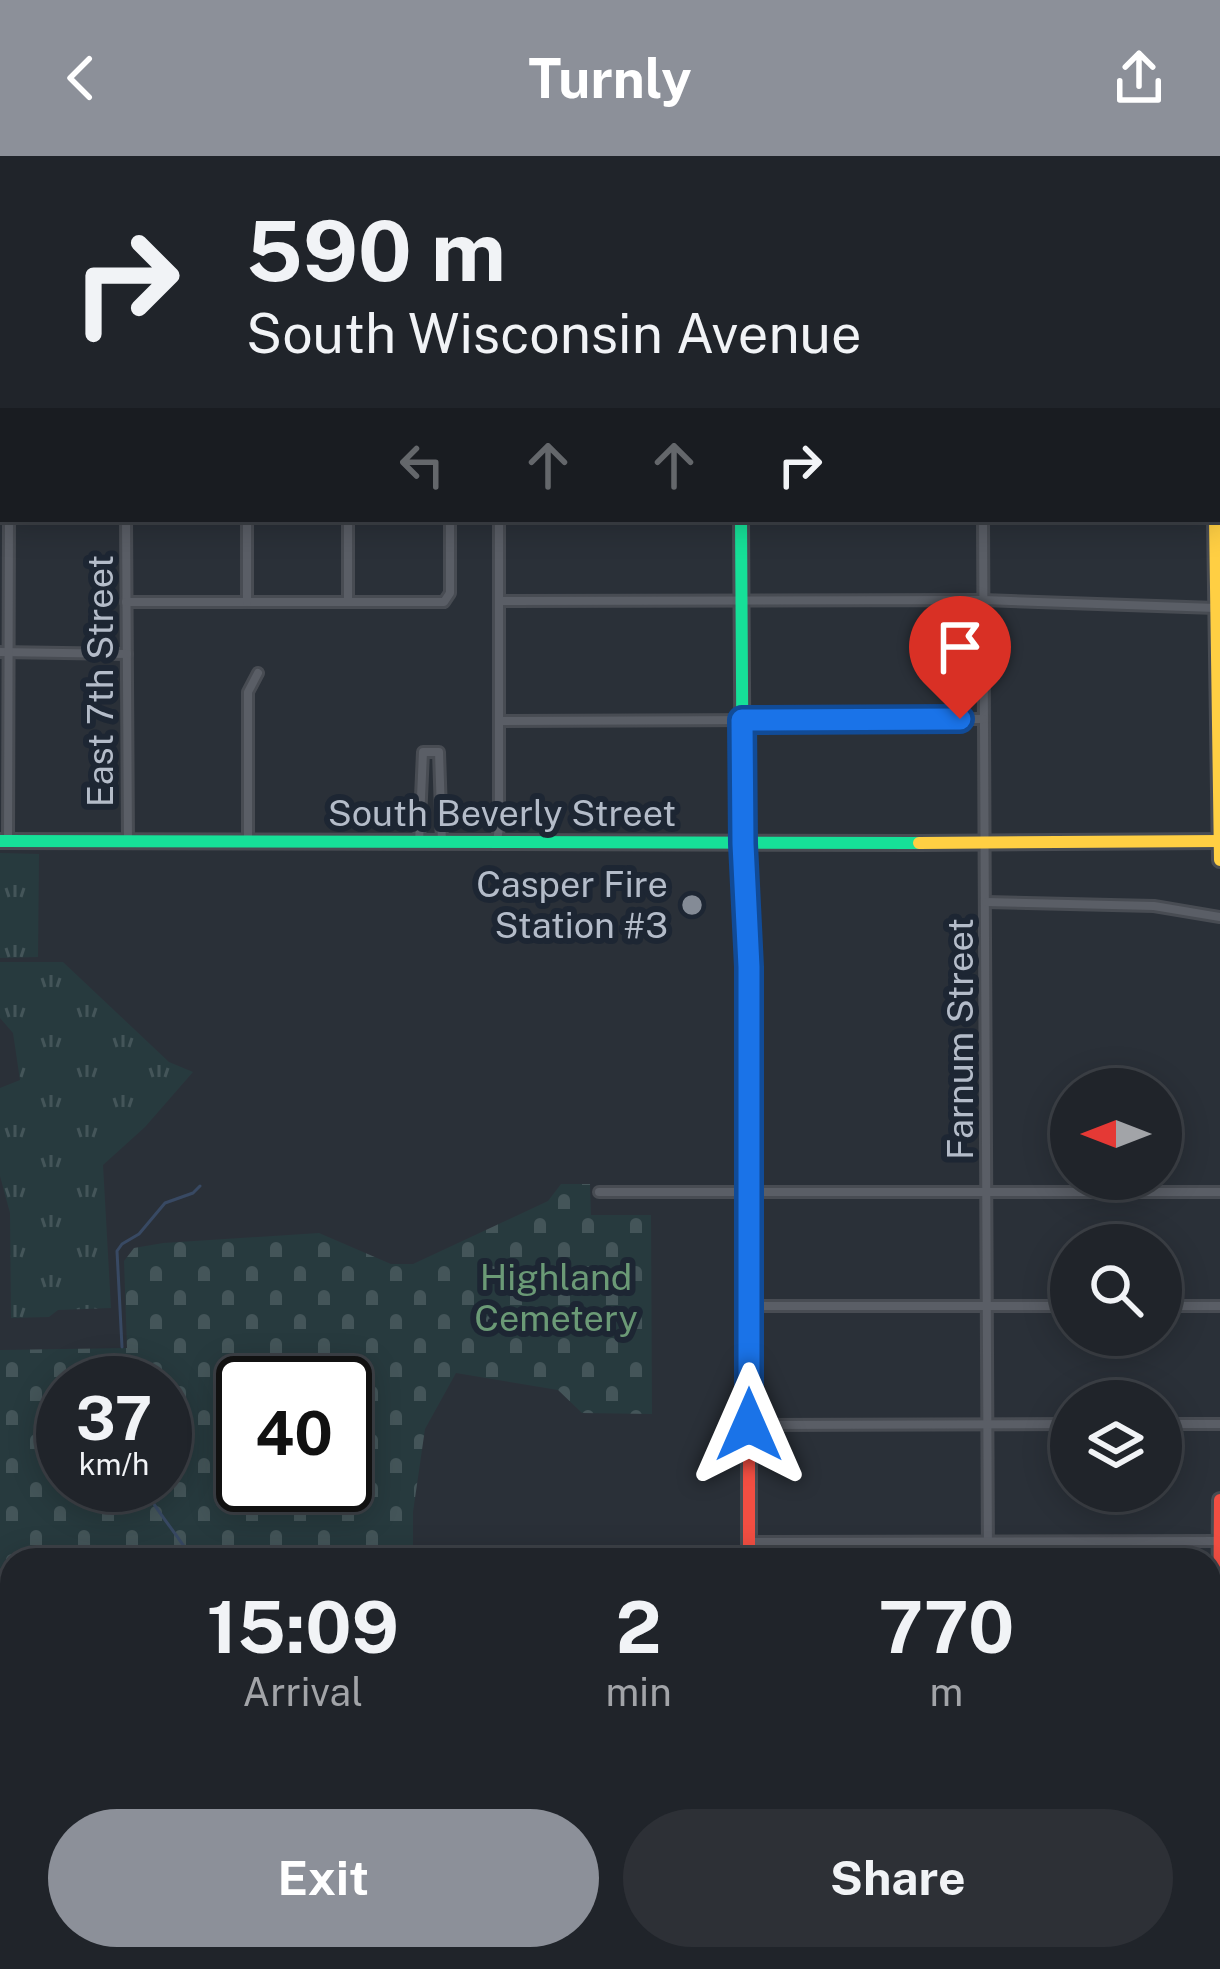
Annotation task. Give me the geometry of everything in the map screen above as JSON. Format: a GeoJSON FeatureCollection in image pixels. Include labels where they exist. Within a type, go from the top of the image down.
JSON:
{"type":"FeatureCollection","features":[{"type":"Feature","properties":{"kind":"main road"},"geometry":{"type":"LineString","coordinates":[[741,522],[743,844],[749,967],[749,1548]]}},
{"type":"Feature","properties":{"kind":"main road"},"geometry":{"type":"LineString","coordinates":[[1215,522],[1220,860]]}},
{"type":"Feature","properties":{"kind":"main road","name":"South Beverly Street"},"geometry":{"type":"LineString","coordinates":[[4,842],[1220,841]]}},
{"type":"Feature","properties":{"kind":"main road"},"geometry":{"type":"LineString","coordinates":[[1220,1500],[1220,1541]]}},
{"type":"Feature","properties":{"kind":"street","name":"East 7th Street"},"geometry":{"type":"LineString","coordinates":[[126,522],[128,842]]}},
{"type":"Feature","properties":{"kind":"street"},"geometry":{"type":"LineString","coordinates":[[247,522],[247,602]]}},
{"type":"Feature","properties":{"kind":"street"},"geometry":{"type":"LineString","coordinates":[[348,522],[348,600]]}},
{"type":"Feature","properties":{"kind":"street"},"geometry":{"type":"LineString","coordinates":[[126,602],[444,602],[450,593],[450,522]]}},
{"type":"Feature","properties":{"kind":"street"},"geometry":{"type":"LineString","coordinates":[[497,842],[499,522]]}},
{"type":"Feature","properties":{"kind":"street","name":"Farnum Street"},"geometry":{"type":"LineString","coordinates":[[983,522],[989,1548]]}},
{"type":"Feature","properties":{"kind":"street"},"geometry":{"type":"LineString","coordinates":[[4,532],[4,842]]}},
{"type":"Feature","properties":{"kind":"street"},"geometry":{"type":"LineString","coordinates":[[500,601],[983,600],[1216,608]]}},
{"type":"Feature","properties":{"kind":"street"},"geometry":{"type":"LineString","coordinates":[[4,652],[127,654]]}},
{"type":"Feature","properties":{"kind":"street"},"geometry":{"type":"LineString","coordinates":[[248,842],[248,692],[258,673]]}},
{"type":"Feature","properties":{"kind":"street"},"geometry":{"type":"LineString","coordinates":[[500,721],[983,719]]}},
{"type":"Feature","properties":{"kind":"street"},"geometry":{"type":"LineString","coordinates":[[418,843],[423,752],[440,752],[442,843]]}},
{"type":"Feature","properties":{"kind":"street"},"geometry":{"type":"LineString","coordinates":[[986,902],[1154,906],[1220,917]]}},
{"type":"Feature","properties":{"kind":"street"},"geometry":{"type":"LineString","coordinates":[[599,1192],[1220,1192]]}},
{"type":"Feature","properties":{"kind":"street"},"geometry":{"type":"LineString","coordinates":[[749,1306],[1050,1306]]}},
{"type":"Feature","properties":{"kind":"street"},"geometry":{"type":"LineString","coordinates":[[1182,1306],[1220,1306]]}},
{"type":"Feature","properties":{"kind":"street"},"geometry":{"type":"LineString","coordinates":[[749,1425],[1050,1424]]}},
{"type":"Feature","properties":{"kind":"street"},"geometry":{"type":"LineString","coordinates":[[1182,1424],[1220,1424]]}},
{"type":"Feature","properties":{"kind":"street"},"geometry":{"type":"LineString","coordinates":[[749,1542],[1220,1541]]}},
{"type":"Feature","properties":{"kind":"green space"},"geometry":{"type":"Polygon","coordinates":[[[0,853],[39,854],[38,957],[0,958],[0,853]]]}},
{"type":"Feature","properties":{"kind":"green space"},"geometry":{"type":"Polygon","coordinates":[[[0,962],[63,962],[169,1062],[193,1072],[145,1127],[103,1165],[111,1308],[11,1318],[10,1213],[0,1176],[0,1088],[20,1080],[13,1033],[0,1018],[0,962]]]}},
{"type":"Feature","properties":{"kind":"green space","name":"Highland Cemetery"},"geometry":{"type":"Polygon","coordinates":[[[561,1184],[590,1184],[591,1215],[651,1215],[652,1414],[582,1413],[558,1390],[456,1373],[425,1429],[413,1512],[413,1548],[0,1548],[0,1350],[127,1348],[124,1261],[134,1248],[319,1233],[391,1264],[413,1264],[548,1201],[561,1184]]]}},
{"type":"Feature","properties":{"kind":"waterway"},"geometry":{"type":"LineString","coordinates":[[122,1347],[117,1251],[165,1203],[200,1186]]}},
{"type":"Feature","properties":{"kind":"waterway"},"geometry":{"type":"LineString","coordinates":[[160,1512],[185,1548]]}},
{"type":"Feature","properties":{"kind":"traffic: fast"},"geometry":{"type":"LineString","coordinates":[[741,522],[750,1058],[749,1343]]}},
{"type":"Feature","properties":{"kind":"traffic: fast"},"geometry":{"type":"LineString","coordinates":[[0,841],[919,843]]}},
{"type":"Feature","properties":{"kind":"traffic: slow"},"geometry":{"type":"LineString","coordinates":[[1215,522],[1220,860]]}},
{"type":"Feature","properties":{"kind":"traffic: slow"},"geometry":{"type":"LineString","coordinates":[[919,843],[1220,841]]}},
{"type":"Feature","properties":{"kind":"traffic: jam"},"geometry":{"type":"LineString","coordinates":[[749,1343],[749,1548]]}},
{"type":"Feature","properties":{"kind":"traffic: jam"},"geometry":{"type":"LineString","coordinates":[[1220,1500],[1220,1548]]}},
{"type":"Feature","properties":{"kind":"place","name":"Casper Fire Station #3"},"geometry":{"type":"Point","coordinates":[692,905]}},
{"type":"Feature","properties":{"kind":"route"},"geometry":{"type":"LineString","coordinates":[[749,1425],[750,1058],[742,720],[960,719]]}}]}
